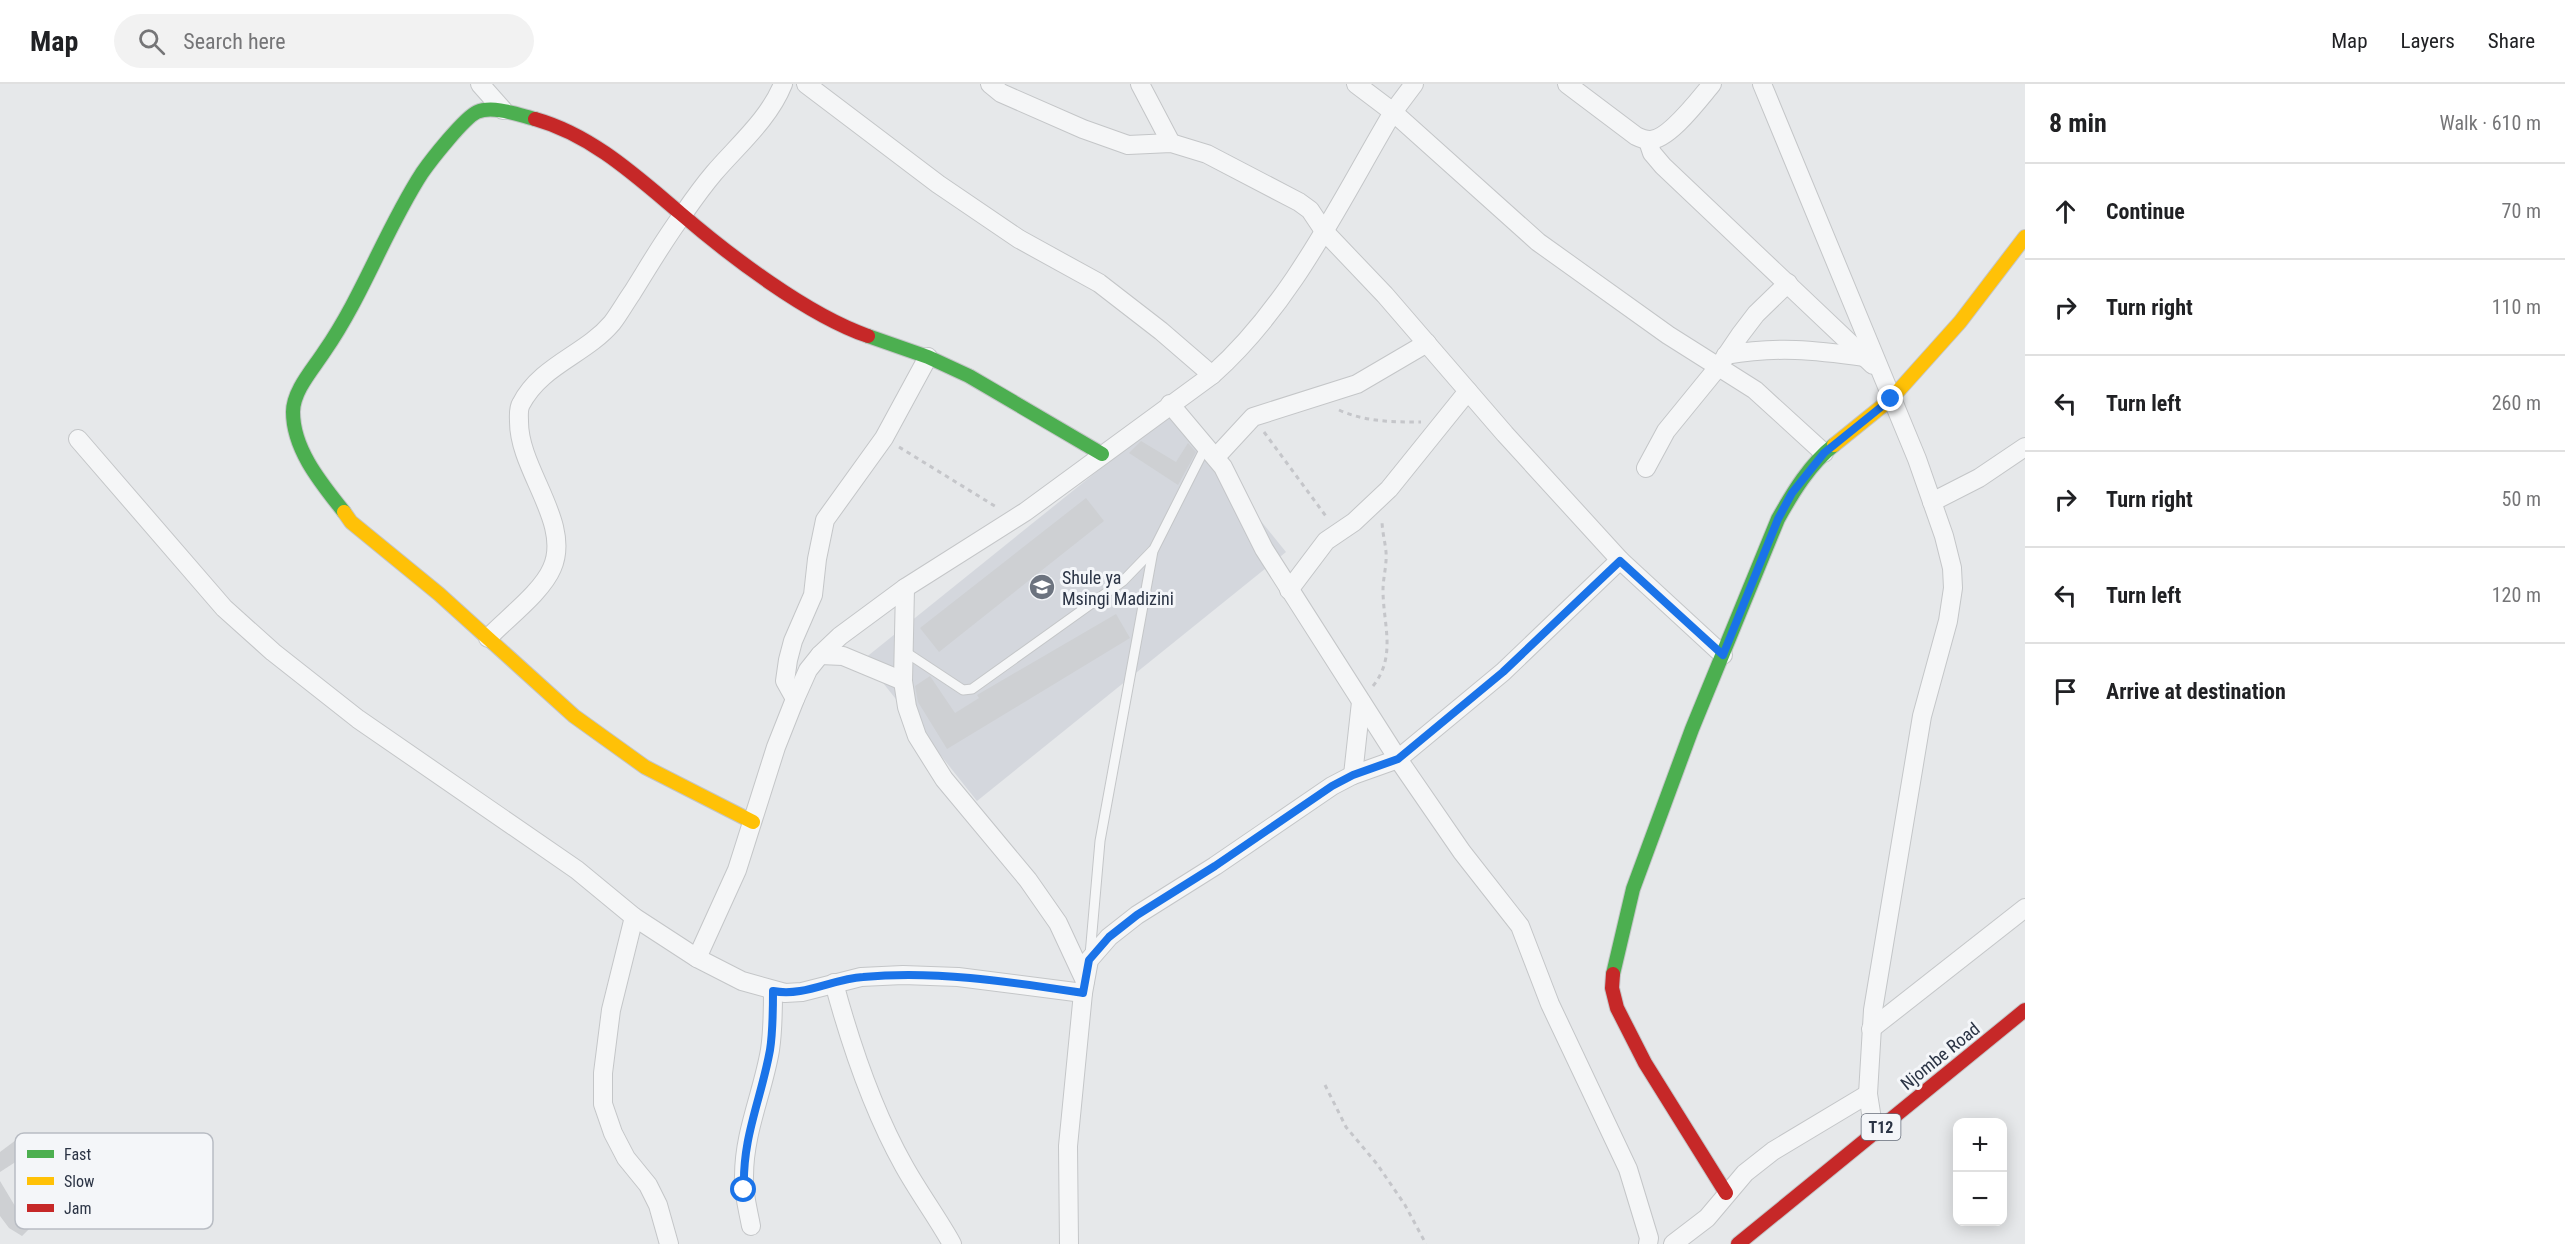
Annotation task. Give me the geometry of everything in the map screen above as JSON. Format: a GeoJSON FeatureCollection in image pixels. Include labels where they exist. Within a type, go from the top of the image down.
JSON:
{"type":"FeatureCollection","features":[{"type":"Feature","properties":{"kind":"main road"},"geometry":{"type":"LineString","coordinates":[[753,822],[645,767],[574,716],[439,594],[351,522],[317,478],[298,439],[293,411],[303,383],[332,341],[422,173],[447,140],[477,112],[503,110],[542,121],[596,146],[636,175],[682,215],[762,277],[816,311],[858,333],[928,357],[969,376],[1102,454]]}},
{"type":"Feature","properties":{"kind":"main road"},"geometry":{"type":"LineString","coordinates":[[1726,1193],[1645,1064],[1617,1008],[1612,988],[1614,967],[1633,889],[1723,655],[1778,519],[1792,493],[1824,453],[1891,399],[1960,322],[2025,237]]}},
{"type":"Feature","properties":{"kind":"main road","name":"Njombe Road"},"geometry":{"type":"LineString","coordinates":[[1738,1244],[2025,1010]]}},
{"type":"Feature","properties":{"kind":"street"},"geometry":{"type":"LineString","coordinates":[[480,84],[503,110]]}},
{"type":"Feature","properties":{"kind":"street"},"geometry":{"type":"LineString","coordinates":[[488,638],[537,590],[551,571],[558,552],[557,533],[532,473],[519,434],[519,407],[532,386],[552,368],[597,338],[612,323],[682,215],[712,175],[760,123],[779,95],[783,84]]}},
{"type":"Feature","properties":{"kind":"street"},"geometry":{"type":"LineString","coordinates":[[806,84],[938,184],[1019,239],[1099,283],[1161,331],[1212,375]]}},
{"type":"Feature","properties":{"kind":"street"},"geometry":{"type":"LineString","coordinates":[[990,84],[1011,98],[1083,129],[1128,145],[1171,143],[1208,154],[1299,201],[1310,210],[1324,231],[1427,343],[1620,561],[1723,655]]}},
{"type":"Feature","properties":{"kind":"street"},"geometry":{"type":"LineString","coordinates":[[1140,84],[1171,143]]}},
{"type":"Feature","properties":{"kind":"street"},"geometry":{"type":"LineString","coordinates":[[1356,84],[1393,112],[1538,242],[1668,335],[1723,360],[1824,453]]}},
{"type":"Feature","properties":{"kind":"street"},"geometry":{"type":"LineString","coordinates":[[697,958],[737,870],[776,747],[795,699],[808,670],[820,655],[840,636],[905,588],[1014,519],[1212,375],[1252,336],[1284,294],[1324,231],[1393,112],[1414,84]]}},
{"type":"Feature","properties":{"kind":"street"},"geometry":{"type":"LineString","coordinates":[[1567,84],[1636,136],[1648,141],[1657,139],[1673,128],[1712,84]]}},
{"type":"Feature","properties":{"kind":"street"},"geometry":{"type":"LineString","coordinates":[[1762,84],[1932,502],[1952,568],[1953,588],[1948,621],[1922,717],[1871,1029],[1868,1094],[1874,1132]]}},
{"type":"Feature","properties":{"kind":"street"},"geometry":{"type":"LineString","coordinates":[[1648,141],[1652,153],[1671,174],[1878,370]]}},
{"type":"Feature","properties":{"kind":"street"},"geometry":{"type":"LineString","coordinates":[[1646,468],[1666,431],[1723,360],[1756,314],[1788,283]]}},
{"type":"Feature","properties":{"kind":"street"},"geometry":{"type":"LineString","coordinates":[[1211,452],[1255,416],[1357,384],[1427,343]]}},
{"type":"Feature","properties":{"kind":"street"},"geometry":{"type":"LineString","coordinates":[[1723,360],[1770,348],[1865,357]]}},
{"type":"Feature","properties":{"kind":"street"},"geometry":{"type":"LineString","coordinates":[[795,699],[785,681],[788,660],[793,641],[813,595],[816,560],[825,520],[884,438],[928,357]]}},
{"type":"Feature","properties":{"kind":"street"},"geometry":{"type":"LineString","coordinates":[[1289,590],[1321,547],[1375,504],[1468,391]]}},
{"type":"Feature","properties":{"kind":"street"},"geometry":{"type":"LineString","coordinates":[[1170,404],[1228,475],[1264,549],[1398,759],[1462,852],[1520,926],[1550,1004],[1628,1169],[1649,1238],[1648,1244]]}},
{"type":"Feature","properties":{"kind":"street"},"geometry":{"type":"LineString","coordinates":[[78,439],[216,599],[273,652],[358,719],[577,870],[634,917],[697,958],[742,981],[784,993],[802,992],[861,977],[958,977],[1084,987]]}},
{"type":"Feature","properties":{"kind":"street"},"geometry":{"type":"LineString","coordinates":[[1932,502],[1979,478],[2025,447]]}},
{"type":"Feature","properties":{"kind":"street"},"geometry":{"type":"LineString","coordinates":[[1069,1244],[1068,1146],[1084,987],[1089,960],[1109,937],[1137,915],[1215,866],[1332,786],[1353,775],[1398,759],[1503,672],[1620,561]]}},
{"type":"Feature","properties":{"kind":"street"},"geometry":{"type":"LineString","coordinates":[[905,588],[903,681],[907,708],[917,736],[944,779],[1028,880],[1058,923],[1084,987]]}},
{"type":"Feature","properties":{"kind":"street"},"geometry":{"type":"LineString","coordinates":[[820,655],[843,656],[903,681]]}},
{"type":"Feature","properties":{"kind":"street"},"geometry":{"type":"LineString","coordinates":[[1353,775],[1360,700]]}},
{"type":"Feature","properties":{"kind":"street"},"geometry":{"type":"LineString","coordinates":[[1871,1029],[2025,908]]}},
{"type":"Feature","properties":{"kind":"street"},"geometry":{"type":"LineString","coordinates":[[634,917],[611,1010],[603,1073],[603,1104],[613,1133],[626,1158],[648,1185],[658,1205],[669,1244]]}},
{"type":"Feature","properties":{"kind":"street"},"geometry":{"type":"LineString","coordinates":[[834,983],[851,1047],[878,1111],[903,1165],[952,1244]]}},
{"type":"Feature","properties":{"kind":"street"},"geometry":{"type":"LineString","coordinates":[[751,1226],[743,1173],[750,1123],[770,1052],[773,991]]}},
{"type":"Feature","properties":{"kind":"street"},"geometry":{"type":"LineString","coordinates":[[1673,1244],[1707,1218],[1745,1173],[1773,1151],[1868,1094]]}},
{"type":"Feature","properties":{"kind":"lane"},"geometry":{"type":"LineString","coordinates":[[904,651],[963,690],[972,689],[1123,581],[1154,549],[1211,452]]}},
{"type":"Feature","properties":{"kind":"lane"},"geometry":{"type":"LineString","coordinates":[[1089,960],[1100,841],[1154,549]]}},
{"type":"Feature","properties":{"kind":"path"},"geometry":{"type":"LineString","coordinates":[[1317,397],[1363,418],[1440,425]]}},
{"type":"Feature","properties":{"kind":"path"},"geometry":{"type":"LineString","coordinates":[[1255,416],[1274,448],[1337,533]]}},
{"type":"Feature","properties":{"kind":"path"},"geometry":{"type":"LineString","coordinates":[[884,438],[1014,519]]}},
{"type":"Feature","properties":{"kind":"path"},"geometry":{"type":"LineString","coordinates":[[1360,700],[1384,669],[1386,636],[1383,590],[1386,554],[1382,531],[1384,514]]}},
{"type":"Feature","properties":{"kind":"path"},"geometry":{"type":"LineString","coordinates":[[1325,1085],[1346,1127],[1377,1164],[1405,1205],[1426,1244]]}},
{"type":"Feature","properties":{"kind":"shaded area"},"geometry":{"type":"Polygon","coordinates":[[[1172,411],[1286,552],[977,801],[864,659],[1172,411]]]}},
{"type":"Feature","properties":{"kind":"building"},"geometry":{"type":"Polygon","coordinates":[[[1141,441],[1176,462],[1188,443],[1196,452],[1178,485],[1129,453],[1141,441]]]}},
{"type":"Feature","properties":{"kind":"building"},"geometry":{"type":"Polygon","coordinates":[[[1086,498],[1104,521],[939,652],[920,628],[1086,498]]]}},
{"type":"Feature","properties":{"kind":"building"},"geometry":{"type":"Polygon","coordinates":[[[1116,614],[1130,638],[947,749],[918,702],[915,686],[930,676],[955,713],[979,698],[977,695],[1116,614]]]}},
{"type":"Feature","properties":{"kind":"building"},"geometry":{"type":"Polygon","coordinates":[[[15,1141],[15,1162],[0,1172],[0,1152],[15,1141]]]}},
{"type":"Feature","properties":{"kind":"building"},"geometry":{"type":"Polygon","coordinates":[[[0,1181],[15,1206],[15,1229],[29,1229],[22,1236],[9,1228],[0,1216],[0,1181]]]}},
{"type":"Feature","properties":{"kind":"traffic: fast"},"geometry":{"type":"LineString","coordinates":[[344,512],[303,453],[294,426],[293,412],[296,396],[351,308],[422,173],[448,140],[464,122],[483,110],[506,111],[535,119]]}},
{"type":"Feature","properties":{"kind":"traffic: fast"},"geometry":{"type":"LineString","coordinates":[[868,336],[928,357],[969,376],[1102,454]]}},
{"type":"Feature","properties":{"kind":"traffic: fast"},"geometry":{"type":"LineString","coordinates":[[1613,974],[1633,889],[1692,729],[1778,519],[1810,470],[1834,445]]}},
{"type":"Feature","properties":{"kind":"traffic: slow"},"geometry":{"type":"LineString","coordinates":[[1834,445],[1891,399],[1960,322],[2025,237]]}},
{"type":"Feature","properties":{"kind":"traffic: slow"},"geometry":{"type":"LineString","coordinates":[[344,512],[351,522],[439,594],[574,716],[645,767],[753,822]]}},
{"type":"Feature","properties":{"kind":"traffic: jam"},"geometry":{"type":"LineString","coordinates":[[535,119],[576,135],[594,146],[630,171],[745,265],[820,314],[868,336]]}},
{"type":"Feature","properties":{"kind":"traffic: jam"},"geometry":{"type":"LineString","coordinates":[[1613,974],[1612,988],[1617,1008],[1645,1063],[1726,1193]]}},
{"type":"Feature","properties":{"kind":"traffic: jam"},"geometry":{"type":"LineString","coordinates":[[1738,1244],[2025,1010]]}},
{"type":"Feature","properties":{"kind":"place","name":"Shule ya Msingi Madizini"},"geometry":{"type":"Point","coordinates":[1042,587]}},
{"type":"Feature","properties":{"kind":"route"},"geometry":{"type":"LineString","coordinates":[[744,1190],[743,1173],[750,1123],[770,1052],[773,991],[802,992],[861,977],[903,975],[1011,982],[1083,993],[1089,960],[1109,937],[1137,915],[1215,866],[1332,786],[1353,775],[1398,759],[1503,672],[1620,561],[1723,655],[1778,519],[1792,493],[1824,453],[1891,399]]}}]}
